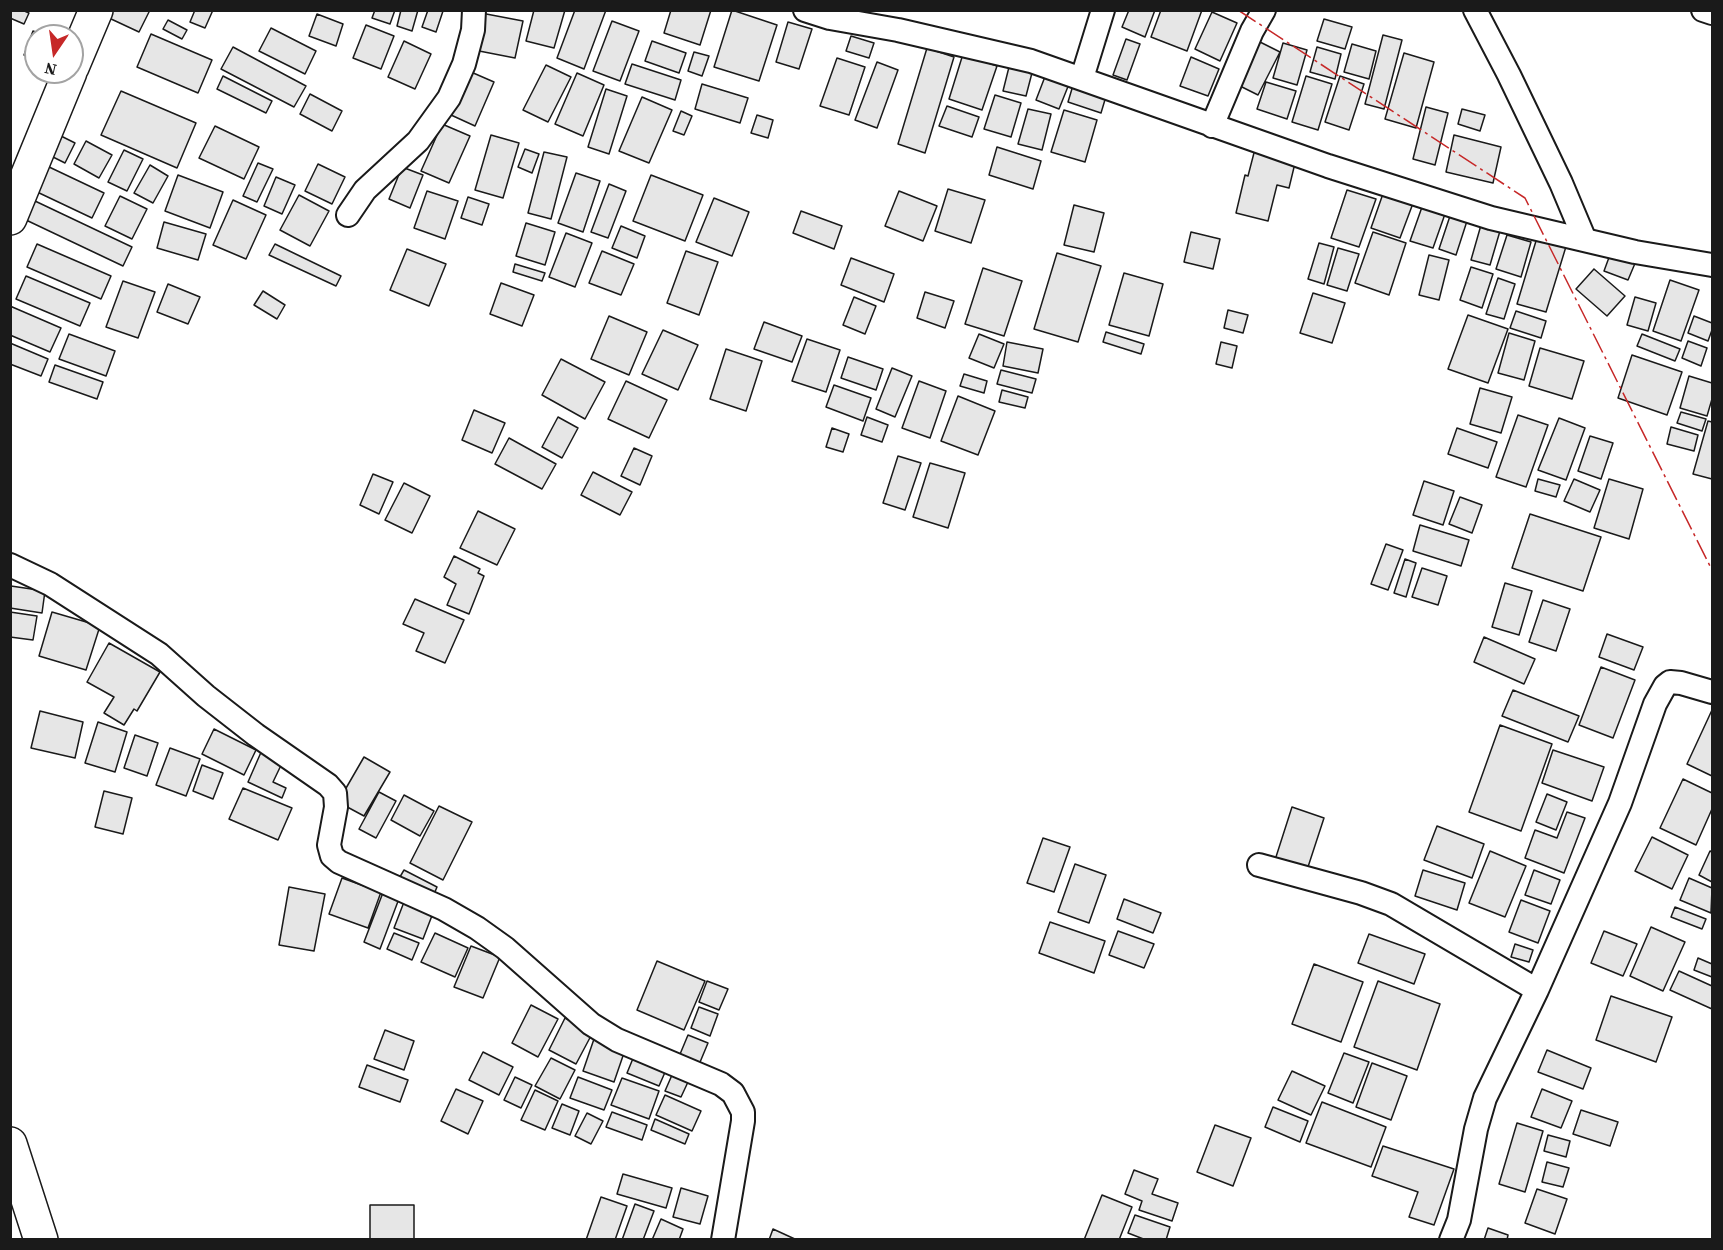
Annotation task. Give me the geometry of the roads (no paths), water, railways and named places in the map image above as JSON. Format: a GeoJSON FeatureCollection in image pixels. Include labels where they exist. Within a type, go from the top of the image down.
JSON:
{"type":"FeatureCollection","features":[{"type":"Feature","properties":{"kind":"main road"},"geometry":{"type":"LineString","coordinates":[[84,39],[96,10]]}},
{"type":"Feature","properties":{"kind":"main road"},"geometry":{"type":"LineString","coordinates":[[10,218],[65,84]]}},
{"type":"Feature","properties":{"kind":"main road"},"geometry":{"type":"LineString","coordinates":[[10,1144],[41,1239]]}},
{"type":"Feature","properties":{"kind":"street"},"geometry":{"type":"LineString","coordinates":[[348,215],[365,189],[418,141],[449,98],[464,64],[473,30],[474,10]]}},
{"type":"Feature","properties":{"kind":"street"},"geometry":{"type":"LineString","coordinates":[[805,10],[830,18],[898,30],[1031,61],[1329,166],[1491,218],[1635,252],[1713,265]]}},
{"type":"Feature","properties":{"kind":"street"},"geometry":{"type":"LineString","coordinates":[[1082,78],[1103,10]]}},
{"type":"Feature","properties":{"kind":"street"},"geometry":{"type":"LineString","coordinates":[[1212,126],[1263,10]]}},
{"type":"Feature","properties":{"kind":"street"},"geometry":{"type":"LineString","coordinates":[[1475,10],[1561,183],[1585,240]]}},
{"type":"Feature","properties":{"kind":"street"},"geometry":{"type":"LineString","coordinates":[[1703,10],[1713,14]]}},
{"type":"Feature","properties":{"kind":"street"},"geometry":{"type":"LineString","coordinates":[[10,565],[50,584],[159,654],[206,696],[248,729],[328,785],[335,793],[336,807],[329,845],[332,855],[339,862],[444,909],[477,928],[506,948],[591,1024],[617,1040],[721,1084],[733,1093],[743,1112],[743,1121],[723,1239]]}},
{"type":"Feature","properties":{"kind":"street"},"geometry":{"type":"LineString","coordinates":[[1450,1239],[1459,1220],[1473,1139],[1485,1098],[1537,990],[1620,803],[1655,704],[1665,686],[1670,682],[1713,692]]}},
{"type":"Feature","properties":{"kind":"street"},"geometry":{"type":"LineString","coordinates":[[1259,865],[1361,892],[1391,904],[1537,990]]}}]}
